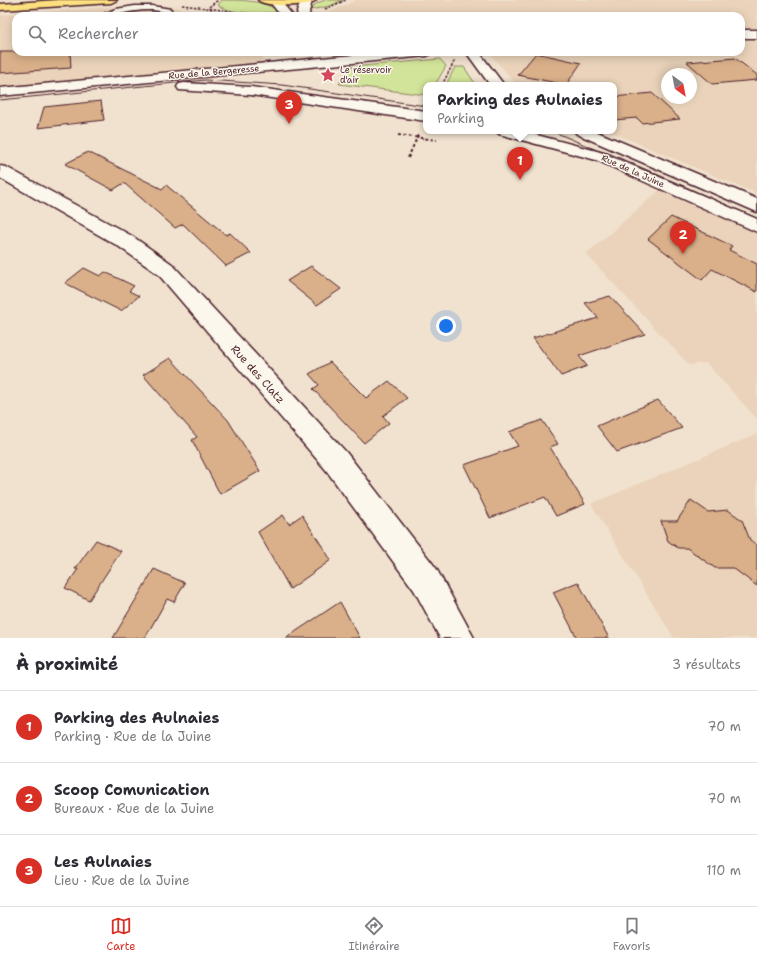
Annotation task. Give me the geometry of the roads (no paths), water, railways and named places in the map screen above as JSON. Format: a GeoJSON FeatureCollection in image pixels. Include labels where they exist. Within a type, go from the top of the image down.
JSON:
{"type":"FeatureCollection","features":[{"type":"Feature","properties":{"kind":"main road"},"geometry":{"type":"LineString","coordinates":[[0,1],[11,0]]}},
{"type":"Feature","properties":{"kind":"main road"},"geometry":{"type":"LineString","coordinates":[[0,7],[111,0]]}},
{"type":"Feature","properties":{"kind":"main road"},"geometry":{"type":"LineString","coordinates":[[264,0],[276,2],[308,0]]}},
{"type":"Feature","properties":{"kind":"street"},"geometry":{"type":"LineString","coordinates":[[303,12],[308,0]]}},
{"type":"Feature","properties":{"kind":"street"},"geometry":{"type":"LineString","coordinates":[[276,2],[284,12]]}},
{"type":"Feature","properties":{"kind":"street"},"geometry":{"type":"LineString","coordinates":[[745,34],[757,34]]}},
{"type":"Feature","properties":{"kind":"street","name":"Rue de la Bergeresse"},"geometry":{"type":"LineString","coordinates":[[0,92],[300,58],[341,56]]}},
{"type":"Feature","properties":{"kind":"street"},"geometry":{"type":"LineString","coordinates":[[474,56],[495,82]]}},
{"type":"Feature","properties":{"kind":"street"},"geometry":{"type":"LineString","coordinates":[[275,94],[287,79],[300,58]]}},
{"type":"Feature","properties":{"kind":"street","name":"Rue de la Bergeresse"},"geometry":{"type":"LineString","coordinates":[[0,104],[171,87],[221,88],[275,94]]}},
{"type":"Feature","properties":{"kind":"street"},"geometry":{"type":"LineString","coordinates":[[275,94],[423,116]]}},
{"type":"Feature","properties":{"kind":"street","name":"Rue de la Juine"},"geometry":{"type":"LineString","coordinates":[[516,134],[602,156],[757,226]]}},
{"type":"Feature","properties":{"kind":"street","name":"Rue de la Juine"},"geometry":{"type":"LineString","coordinates":[[589,134],[757,206]]}},
{"type":"Feature","properties":{"kind":"street","name":"Rue des Clatz"},"geometry":{"type":"LineString","coordinates":[[0,171],[125,241],[165,269],[336,461],[425,579],[458,638]]}},
{"type":"Feature","properties":{"kind":"lane"},"geometry":{"type":"LineString","coordinates":[[113,12],[141,8],[160,8],[168,12]]}},
{"type":"Feature","properties":{"kind":"tram line"},"geometry":{"type":"LineString","coordinates":[[0,100],[205,80],[282,85],[423,106]]}},
{"type":"Feature","properties":{"kind":"tram line"},"geometry":{"type":"LineString","coordinates":[[559,134],[757,218]]}},
{"type":"Feature","properties":{"kind":"place","name":"Le réservoir d'air"},"geometry":{"type":"Point","coordinates":[328,75]}},
{"type":"Feature","properties":{"kind":"place","name":"Les Aulnaies"},"geometry":{"type":"Point","coordinates":[289,124]}},
{"type":"Feature","properties":{"kind":"place","name":"Parking des Aulnaies"},"geometry":{"type":"Point","coordinates":[520,180]}},
{"type":"Feature","properties":{"kind":"place","name":"Scoop Comunication"},"geometry":{"type":"Point","coordinates":[683,254]}}]}
